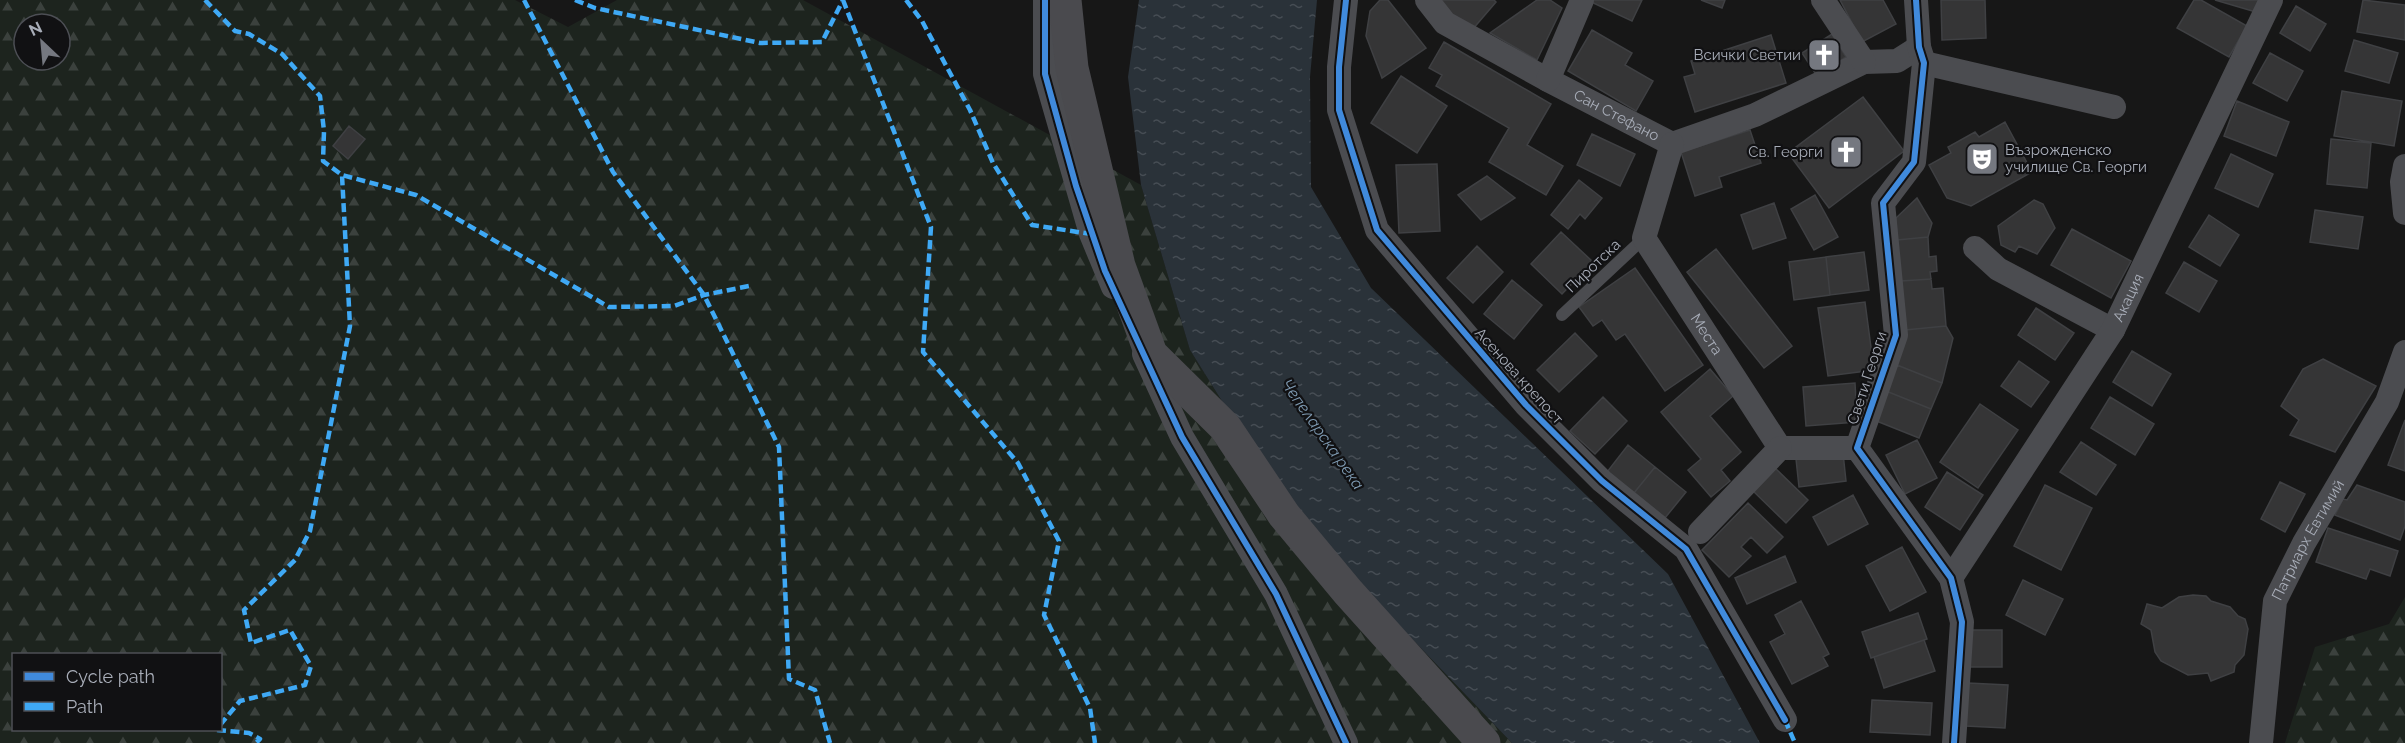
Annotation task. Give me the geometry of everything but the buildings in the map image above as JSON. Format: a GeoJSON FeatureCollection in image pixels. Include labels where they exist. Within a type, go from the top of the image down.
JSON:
{"type":"FeatureCollection","features":[{"type":"Feature","properties":{"kind":"main road"},"geometry":{"type":"LineString","coordinates":[[1065,0],[1072,68],[1116,254],[1151,354],[1225,427],[1284,515],[1348,592],[1484,743]]}},
{"type":"Feature","properties":{"kind":"street"},"geometry":{"type":"LineString","coordinates":[[1046,0],[1045,74],[1076,186],[1105,271],[1182,436],[1276,594],[1346,743]]}},
{"type":"Feature","properties":{"kind":"street","name":"Асенова крепост"},"geometry":{"type":"LineString","coordinates":[[1346,0],[1339,68],[1339,110],[1377,230],[1526,405],[1602,481],[1686,549],[1785,720]]}},
{"type":"Feature","properties":{"kind":"street","name":"Сан Стефано"},"geometry":{"type":"LineString","coordinates":[[1427,0],[1445,23],[1548,81],[1672,144],[1755,115],[1864,62],[1897,61],[1921,55]]}},
{"type":"Feature","properties":{"kind":"street"},"geometry":{"type":"LineString","coordinates":[[1548,81],[1582,0]]}},
{"type":"Feature","properties":{"kind":"street"},"geometry":{"type":"LineString","coordinates":[[1822,0],[1864,62]]}},
{"type":"Feature","properties":{"kind":"street","name":"Свети Георги"},"geometry":{"type":"LineString","coordinates":[[1916,0],[1921,55],[1914,162],[1883,203],[1896,335],[1857,448],[1951,578],[1962,622],[1954,743]]}},
{"type":"Feature","properties":{"kind":"street","name":"Акация"},"geometry":{"type":"LineString","coordinates":[[1951,578],[2113,330],[2271,0]]}},
{"type":"Feature","properties":{"kind":"street"},"geometry":{"type":"LineString","coordinates":[[1921,55],[2114,107]]}},
{"type":"Feature","properties":{"kind":"street"},"geometry":{"type":"LineString","coordinates":[[1644,238],[1672,144]]}},
{"type":"Feature","properties":{"kind":"street"},"geometry":{"type":"LineString","coordinates":[[2405,166],[2402,182],[2405,213]]}},
{"type":"Feature","properties":{"kind":"street","name":"Места"},"geometry":{"type":"LineString","coordinates":[[1644,238],[1780,448]]}},
{"type":"Feature","properties":{"kind":"street"},"geometry":{"type":"LineString","coordinates":[[1975,248],[1998,269],[2113,330]]}},
{"type":"Feature","properties":{"kind":"street","name":"Патриарх Евтимий"},"geometry":{"type":"LineString","coordinates":[[2261,743],[2275,601],[2304,543],[2386,402],[2405,352]]}},
{"type":"Feature","properties":{"kind":"street"},"geometry":{"type":"LineString","coordinates":[[1700,532],[1780,448],[1857,448]]}},
{"type":"Feature","properties":{"kind":"lane","name":"Пиротска"},"geometry":{"type":"LineString","coordinates":[[1562,315],[1644,238]]}},
{"type":"Feature","properties":{"kind":"green space"},"geometry":{"type":"Polygon","coordinates":[[[0,0],[515,0],[568,27],[617,0],[803,0],[1141,185],[1190,350],[1294,516],[1512,743],[0,743],[0,0]]]}},
{"type":"Feature","properties":{"kind":"green space"},"geometry":{"type":"Polygon","coordinates":[[[2405,597],[2405,743],[2285,743],[2315,647],[2389,624],[2405,597]]]}},
{"type":"Feature","properties":{"kind":"water","name":"Чепеларска река"},"geometry":{"type":"Polygon","coordinates":[[[1139,0],[1317,0],[1310,77],[1311,187],[1371,288],[1668,574],[1760,743],[1512,743],[1294,516],[1190,350],[1141,185],[1128,77],[1139,0]]]}},
{"type":"Feature","properties":{"kind":"marked path"},"geometry":{"type":"LineString","coordinates":[[205,0],[235,31],[249,34],[282,54],[320,96],[324,131],[323,161],[342,175],[416,195],[609,307],[674,306],[704,295],[749,286]]}},
{"type":"Feature","properties":{"kind":"marked path"},"geometry":{"type":"LineString","coordinates":[[524,0],[613,172],[704,295],[779,447],[789,679],[815,690],[830,743]]}},
{"type":"Feature","properties":{"kind":"marked path"},"geometry":{"type":"LineString","coordinates":[[575,0],[595,8],[760,43],[822,42],[843,0]]}},
{"type":"Feature","properties":{"kind":"marked path"},"geometry":{"type":"LineString","coordinates":[[843,0],[931,227],[923,352],[1018,463],[1059,541],[1044,615],[1090,708],[1095,743]]}},
{"type":"Feature","properties":{"kind":"marked path"},"geometry":{"type":"LineString","coordinates":[[906,0],[922,21],[970,110],[993,163],[1032,225],[1091,234]]}},
{"type":"Feature","properties":{"kind":"marked path"},"geometry":{"type":"LineString","coordinates":[[222,723],[240,701],[305,685],[311,666],[290,630],[251,643],[244,610],[295,560],[310,531],[350,326],[342,175]]}},
{"type":"Feature","properties":{"kind":"marked path"},"geometry":{"type":"LineString","coordinates":[[1785,720],[1795,743]]}},
{"type":"Feature","properties":{"kind":"marked path"},"geometry":{"type":"LineString","coordinates":[[222,730],[249,733],[260,739],[256,743]]}},
{"type":"Feature","properties":{"kind":"cycle path"},"geometry":{"type":"LineString","coordinates":[[1045,0],[1045,74],[1076,186],[1105,271],[1182,437],[1276,594],[1346,743]]}},
{"type":"Feature","properties":{"kind":"cycle path"},"geometry":{"type":"LineString","coordinates":[[1346,0],[1339,67],[1339,110],[1377,230],[1526,405],[1602,481],[1686,549],[1785,720]]}},
{"type":"Feature","properties":{"kind":"cycle path"},"geometry":{"type":"LineString","coordinates":[[1916,0],[1919,47],[1924,63],[1914,162],[1883,203],[1896,335],[1857,448],[1951,578],[1962,622],[1954,743]]}},
{"type":"Feature","properties":{"kind":"place","name":"Всички Светии"},"geometry":{"type":"Point","coordinates":[1824,55]}},
{"type":"Feature","properties":{"kind":"place","name":"Св. Георги"},"geometry":{"type":"Point","coordinates":[1846,152]}},
{"type":"Feature","properties":{"kind":"place","name":"Възрожденско училище Св. Георги"},"geometry":{"type":"Point","coordinates":[1982,159]}}]}
